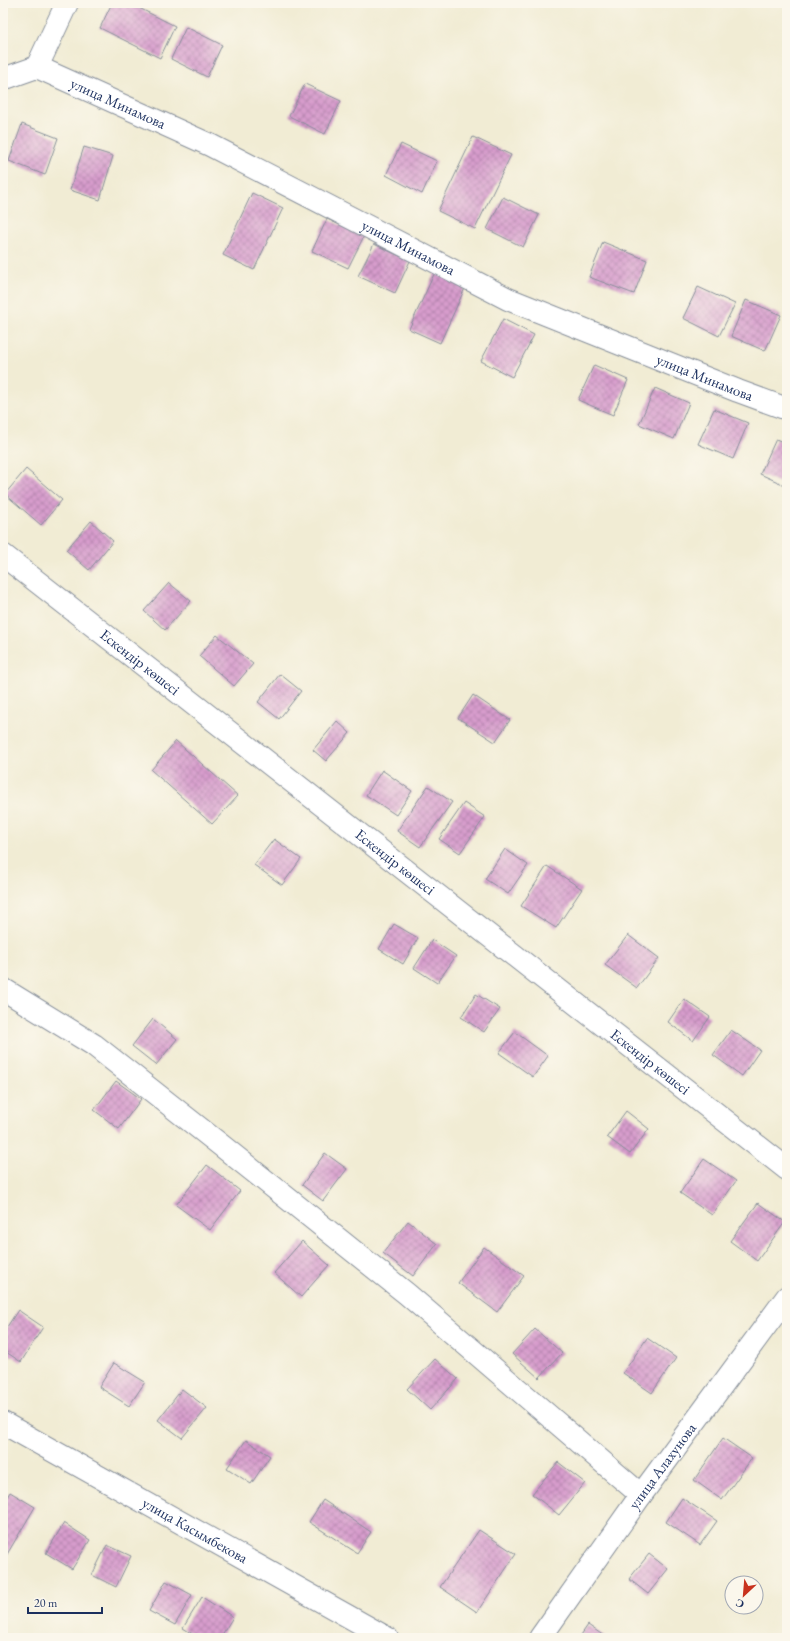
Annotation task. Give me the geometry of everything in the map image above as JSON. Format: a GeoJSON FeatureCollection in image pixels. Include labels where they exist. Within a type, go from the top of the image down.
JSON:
{"type":"FeatureCollection","features":[{"type":"Feature","properties":{"kind":"street"},"geometry":{"type":"LineString","coordinates":[[3,78],[37,67],[67,3]]}},
{"type":"Feature","properties":{"kind":"street","name":"улица Минамова"},"geometry":{"type":"LineString","coordinates":[[37,67],[210,146],[508,299],[730,388],[787,409]]}},
{"type":"Feature","properties":{"kind":"street","name":"Ескендір көшесі"},"geometry":{"type":"LineString","coordinates":[[3,555],[787,1169]]}},
{"type":"Feature","properties":{"kind":"street"},"geometry":{"type":"LineString","coordinates":[[3,989],[94,1045],[228,1151],[407,1294],[641,1495]]}},
{"type":"Feature","properties":{"kind":"street","name":"улица Алахунова"},"geometry":{"type":"LineString","coordinates":[[540,1638],[641,1495],[787,1297]]}},
{"type":"Feature","properties":{"kind":"street","name":"улица Касымбекова"},"geometry":{"type":"LineString","coordinates":[[3,1423],[387,1638]]}},
{"type":"Feature","properties":{"kind":"building"},"geometry":{"type":"Polygon","coordinates":[[[112,3],[129,3],[175,26],[160,58],[100,28],[112,3]]]}},
{"type":"Feature","properties":{"kind":"building"},"geometry":{"type":"Polygon","coordinates":[[[186,27],[222,45],[207,77],[171,59],[186,27]]]}},
{"type":"Feature","properties":{"kind":"building"},"geometry":{"type":"Polygon","coordinates":[[[305,84],[341,101],[325,134],[289,116],[305,84]]]}},
{"type":"Feature","properties":{"kind":"building"},"geometry":{"type":"Polygon","coordinates":[[[22,124],[58,138],[45,175],[9,161],[22,124]]]}},
{"type":"Feature","properties":{"kind":"building"},"geometry":{"type":"Polygon","coordinates":[[[473,137],[511,155],[475,229],[438,211],[473,137]]]}},
{"type":"Feature","properties":{"kind":"building"},"geometry":{"type":"Polygon","coordinates":[[[401,144],[437,161],[422,194],[386,175],[401,144]]]}},
{"type":"Feature","properties":{"kind":"building"},"geometry":{"type":"Polygon","coordinates":[[[84,147],[113,156],[100,200],[70,190],[84,147]]]}},
{"type":"Feature","properties":{"kind":"building"},"geometry":{"type":"Polygon","coordinates":[[[252,193],[283,208],[254,270],[223,255],[252,193]]]}},
{"type":"Feature","properties":{"kind":"building"},"geometry":{"type":"Polygon","coordinates":[[[503,197],[539,215],[523,247],[487,229],[503,197]]]}},
{"type":"Feature","properties":{"kind":"building"},"geometry":{"type":"Polygon","coordinates":[[[327,219],[364,236],[348,268],[312,251],[327,219]]]}},
{"type":"Feature","properties":{"kind":"building"},"geometry":{"type":"Polygon","coordinates":[[[603,242],[647,260],[634,294],[589,277],[603,242]]]}},
{"type":"Feature","properties":{"kind":"building"},"geometry":{"type":"Polygon","coordinates":[[[374,244],[410,261],[395,293],[358,276],[374,244]]]}},
{"type":"Feature","properties":{"kind":"building"},"geometry":{"type":"Polygon","coordinates":[[[435,272],[466,286],[440,343],[409,329],[435,272]]]}},
{"type":"Feature","properties":{"kind":"building"},"geometry":{"type":"Polygon","coordinates":[[[698,287],[735,304],[719,336],[683,318],[698,287]]]}},
{"type":"Feature","properties":{"kind":"building"},"geometry":{"type":"Polygon","coordinates":[[[746,300],[781,315],[765,351],[731,336],[746,300]]]}},
{"type":"Feature","properties":{"kind":"building"},"geometry":{"type":"Polygon","coordinates":[[[503,319],[534,335],[512,377],[481,361],[503,319]]]}},
{"type":"Feature","properties":{"kind":"building"},"geometry":{"type":"Polygon","coordinates":[[[594,365],[628,380],[613,415],[578,400],[594,365]]]}},
{"type":"Feature","properties":{"kind":"building"},"geometry":{"type":"Polygon","coordinates":[[[655,388],[689,403],[674,439],[639,424],[655,388]]]}},
{"type":"Feature","properties":{"kind":"building"},"geometry":{"type":"Polygon","coordinates":[[[714,409],[748,423],[733,459],[698,444],[714,409]]]}},
{"type":"Feature","properties":{"kind":"building"},"geometry":{"type":"Polygon","coordinates":[[[776,439],[787,444],[787,486],[760,474],[776,439]]]}},
{"type":"Feature","properties":{"kind":"building"},"geometry":{"type":"Polygon","coordinates":[[[26,469],[62,500],[41,525],[5,494],[26,469]]]}},
{"type":"Feature","properties":{"kind":"building"},"geometry":{"type":"Polygon","coordinates":[[[91,521],[113,541],[89,570],[66,550],[91,521]]]}},
{"type":"Feature","properties":{"kind":"building"},"geometry":{"type":"Polygon","coordinates":[[[169,583],[191,601],[165,630],[144,611],[169,583]]]}},
{"type":"Feature","properties":{"kind":"building"},"geometry":{"type":"Polygon","coordinates":[[[217,635],[253,664],[234,686],[199,656],[217,635]]]}},
{"type":"Feature","properties":{"kind":"building"},"geometry":{"type":"Polygon","coordinates":[[[280,674],[301,691],[279,719],[258,702],[280,674]]]}},
{"type":"Feature","properties":{"kind":"building"},"geometry":{"type":"Polygon","coordinates":[[[473,695],[510,720],[495,742],[458,718],[473,695]]]}},
{"type":"Feature","properties":{"kind":"building"},"geometry":{"type":"Polygon","coordinates":[[[337,721],[350,733],[326,761],[313,750],[337,721]]]}},
{"type":"Feature","properties":{"kind":"building"},"geometry":{"type":"Polygon","coordinates":[[[176,741],[238,796],[212,824],[151,770],[176,741]]]}},
{"type":"Feature","properties":{"kind":"building"},"geometry":{"type":"Polygon","coordinates":[[[382,770],[412,791],[396,815],[366,795],[382,770]]]}},
{"type":"Feature","properties":{"kind":"building"},"geometry":{"type":"Polygon","coordinates":[[[428,786],[452,802],[420,847],[397,831],[428,786]]]}},
{"type":"Feature","properties":{"kind":"building"},"geometry":{"type":"Polygon","coordinates":[[[464,803],[485,817],[460,853],[439,839],[464,803]]]}},
{"type":"Feature","properties":{"kind":"building"},"geometry":{"type":"Polygon","coordinates":[[[274,839],[301,859],[282,885],[254,865],[274,839]]]}},
{"type":"Feature","properties":{"kind":"building"},"geometry":{"type":"Polygon","coordinates":[[[505,849],[528,865],[508,894],[485,879],[505,849]]]}},
{"type":"Feature","properties":{"kind":"building"},"geometry":{"type":"Polygon","coordinates":[[[547,866],[582,889],[556,928],[521,906],[547,866]]]}},
{"type":"Feature","properties":{"kind":"building"},"geometry":{"type":"Polygon","coordinates":[[[394,924],[418,938],[403,964],[379,949],[394,924]]]}},
{"type":"Feature","properties":{"kind":"building"},"geometry":{"type":"Polygon","coordinates":[[[628,935],[659,958],[637,988],[605,965],[628,935]]]}},
{"type":"Feature","properties":{"kind":"building"},"geometry":{"type":"Polygon","coordinates":[[[432,940],[456,956],[437,983],[414,968],[432,940]]]}},
{"type":"Feature","properties":{"kind":"building"},"geometry":{"type":"Polygon","coordinates":[[[476,994],[500,1009],[484,1032],[461,1017],[476,994]]]}},
{"type":"Feature","properties":{"kind":"building"},"geometry":{"type":"Polygon","coordinates":[[[684,999],[710,1017],[693,1041],[668,1022],[684,999]]]}},
{"type":"Feature","properties":{"kind":"building"},"geometry":{"type":"Polygon","coordinates":[[[153,1019],[177,1039],[156,1065],[132,1046],[153,1019]]]}},
{"type":"Feature","properties":{"kind":"building"},"geometry":{"type":"Polygon","coordinates":[[[731,1030],[760,1050],[742,1076],[713,1055],[731,1030]]]}},
{"type":"Feature","properties":{"kind":"building"},"geometry":{"type":"Polygon","coordinates":[[[515,1032],[548,1056],[533,1077],[499,1053],[515,1032]]]}},
{"type":"Feature","properties":{"kind":"building"},"geometry":{"type":"Polygon","coordinates":[[[116,1081],[141,1099],[119,1129],[94,1110],[116,1081]]]}},
{"type":"Feature","properties":{"kind":"building"},"geometry":{"type":"Polygon","coordinates":[[[626,1111],[649,1129],[630,1154],[607,1137],[626,1111]]]}},
{"type":"Feature","properties":{"kind":"building"},"geometry":{"type":"Polygon","coordinates":[[[325,1153],[347,1169],[323,1201],[302,1185],[325,1153]]]}},
{"type":"Feature","properties":{"kind":"building"},"geometry":{"type":"Polygon","coordinates":[[[704,1159],[736,1181],[712,1215],[680,1193],[704,1159]]]}},
{"type":"Feature","properties":{"kind":"building"},"geometry":{"type":"Polygon","coordinates":[[[207,1165],[240,1191],[210,1230],[176,1205],[207,1165]]]}},
{"type":"Feature","properties":{"kind":"building"},"geometry":{"type":"Polygon","coordinates":[[[758,1203],[785,1222],[757,1261],[730,1241],[758,1203]]]}},
{"type":"Feature","properties":{"kind":"building"},"geometry":{"type":"Polygon","coordinates":[[[408,1221],[437,1244],[413,1276],[383,1253],[408,1221]]]}},
{"type":"Feature","properties":{"kind":"building"},"geometry":{"type":"Polygon","coordinates":[[[302,1241],[329,1265],[301,1297],[274,1273],[302,1241]]]}},
{"type":"Feature","properties":{"kind":"building"},"geometry":{"type":"Polygon","coordinates":[[[484,1247],[524,1276],[497,1312],[458,1283],[484,1247]]]}},
{"type":"Feature","properties":{"kind":"building"},"geometry":{"type":"Polygon","coordinates":[[[18,1310],[43,1327],[21,1362],[3,1350],[3,1333],[18,1310]]]}},
{"type":"Feature","properties":{"kind":"building"},"geometry":{"type":"Polygon","coordinates":[[[535,1329],[562,1353],[539,1378],[512,1354],[535,1329]]]}},
{"type":"Feature","properties":{"kind":"building"},"geometry":{"type":"Polygon","coordinates":[[[647,1338],[676,1358],[652,1393],[623,1373],[647,1338]]]}},
{"type":"Feature","properties":{"kind":"building"},"geometry":{"type":"Polygon","coordinates":[[[435,1359],[458,1379],[430,1410],[407,1389],[435,1359]]]}},
{"type":"Feature","properties":{"kind":"building"},"geometry":{"type":"Polygon","coordinates":[[[114,1363],[145,1382],[129,1406],[99,1387],[114,1363]]]}},
{"type":"Feature","properties":{"kind":"building"},"geometry":{"type":"Polygon","coordinates":[[[182,1389],[207,1408],[182,1438],[158,1420],[182,1389]]]}},
{"type":"Feature","properties":{"kind":"building"},"geometry":{"type":"Polygon","coordinates":[[[723,1438],[752,1458],[722,1500],[694,1480],[723,1438]]]}},
{"type":"Feature","properties":{"kind":"building"},"geometry":{"type":"Polygon","coordinates":[[[246,1440],[270,1456],[251,1484],[227,1468],[246,1440]]]}},
{"type":"Feature","properties":{"kind":"building"},"geometry":{"type":"Polygon","coordinates":[[[558,1462],[585,1483],[559,1515],[532,1494],[558,1462]]]}},
{"type":"Feature","properties":{"kind":"building"},"geometry":{"type":"Polygon","coordinates":[[[10,1492],[35,1507],[3,1561],[3,1504],[10,1492]]]}},
{"type":"Feature","properties":{"kind":"building"},"geometry":{"type":"Polygon","coordinates":[[[682,1498],[717,1521],[700,1545],[666,1522],[682,1498]]]}},
{"type":"Feature","properties":{"kind":"building"},"geometry":{"type":"Polygon","coordinates":[[[323,1500],[371,1532],[357,1553],[309,1522],[323,1500]]]}},
{"type":"Feature","properties":{"kind":"building"},"geometry":{"type":"Polygon","coordinates":[[[64,1523],[90,1540],[72,1569],[46,1553],[64,1523]]]}},
{"type":"Feature","properties":{"kind":"building"},"geometry":{"type":"Polygon","coordinates":[[[479,1530],[516,1554],[477,1612],[440,1587],[479,1530]]]}},
{"type":"Feature","properties":{"kind":"building"},"geometry":{"type":"Polygon","coordinates":[[[107,1545],[131,1556],[116,1587],[92,1575],[107,1545]]]}},
{"type":"Feature","properties":{"kind":"building"},"geometry":{"type":"Polygon","coordinates":[[[649,1554],[668,1569],[648,1594],[629,1579],[649,1554]]]}},
{"type":"Feature","properties":{"kind":"building"},"geometry":{"type":"Polygon","coordinates":[[[166,1581],[192,1595],[175,1625],[149,1611],[166,1581]]]}},
{"type":"Feature","properties":{"kind":"building"},"geometry":{"type":"Polygon","coordinates":[[[202,1597],[233,1617],[220,1638],[199,1638],[183,1628],[202,1597]]]}},
{"type":"Feature","properties":{"kind":"building"},"geometry":{"type":"Polygon","coordinates":[[[588,1625],[607,1638],[579,1638],[588,1625]]]}}]}
